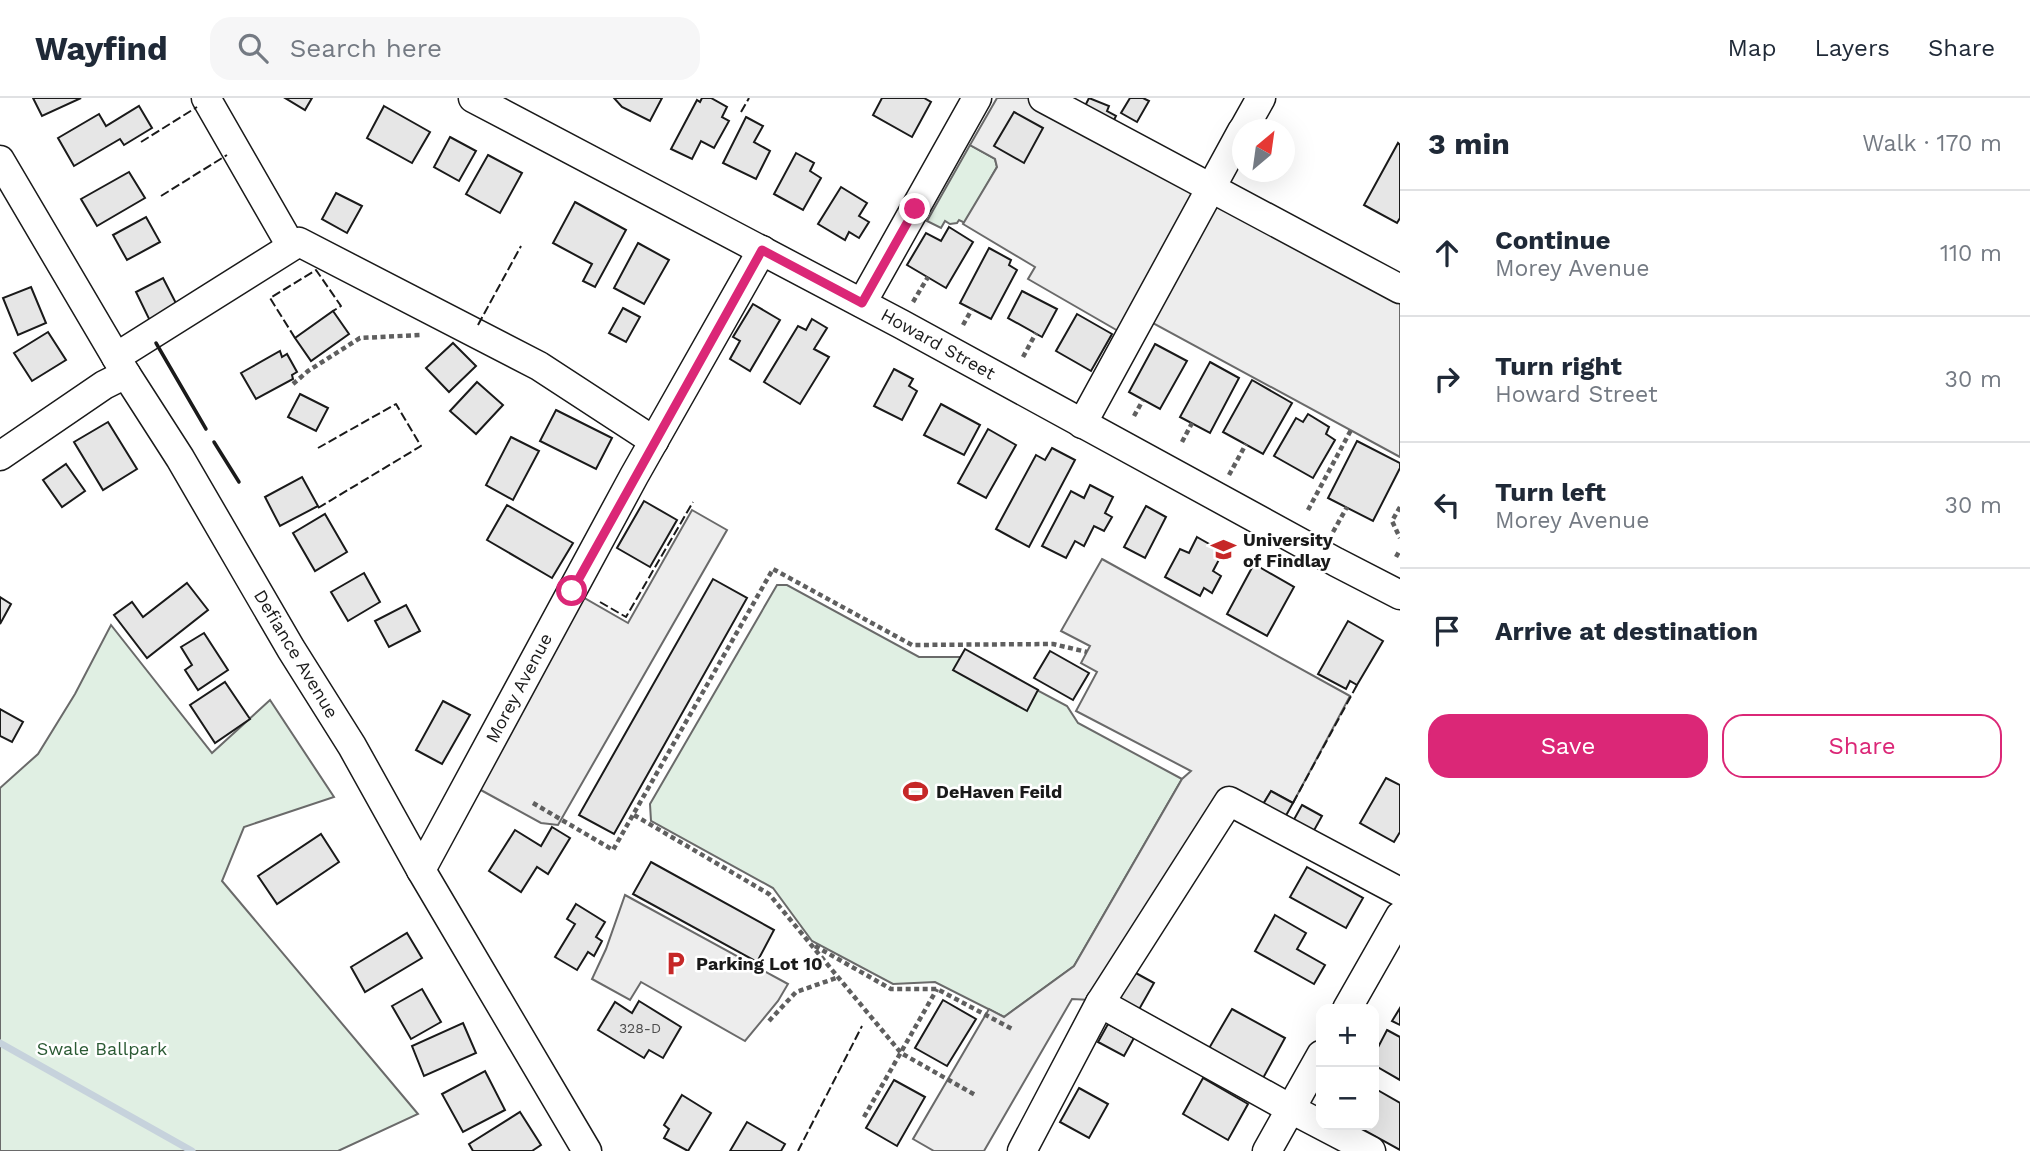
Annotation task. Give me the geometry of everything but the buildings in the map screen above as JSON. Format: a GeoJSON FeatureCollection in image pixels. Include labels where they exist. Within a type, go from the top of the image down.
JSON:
{"type":"FeatureCollection","features":[{"type":"Feature","properties":{"kind":"street"},"geometry":{"type":"LineString","coordinates":[[206,98],[291,246]]}},
{"type":"Feature","properties":{"kind":"street","name":"Howard Street"},"geometry":{"type":"LineString","coordinates":[[473,98],[862,303],[1400,595]]}},
{"type":"Feature","properties":{"kind":"street"},"geometry":{"type":"LineString","coordinates":[[862,303],[977,98]]}},
{"type":"Feature","properties":{"kind":"street"},"geometry":{"type":"LineString","coordinates":[[1043,98],[1400,289]]}},
{"type":"Feature","properties":{"kind":"street"},"geometry":{"type":"LineString","coordinates":[[1249,119],[1261,98]]}},
{"type":"Feature","properties":{"kind":"street"},"geometry":{"type":"LineString","coordinates":[[1082,424],[1232,150]]}},
{"type":"Feature","properties":{"kind":"street","name":"Defiance Avenue"},"geometry":{"type":"LineString","coordinates":[[0,160],[121,365],[180,458],[291,649],[352,746],[421,870],[587,1151]]}},
{"type":"Feature","properties":{"kind":"street"},"geometry":{"type":"LineString","coordinates":[[0,456],[104,385],[121,365],[299,242],[540,366],[654,441]]}},
{"type":"Feature","properties":{"kind":"street","name":"Morey Avenue"},"geometry":{"type":"LineString","coordinates":[[421,870],[654,441],[762,250]]}},
{"type":"Feature","properties":{"kind":"street"},"geometry":{"type":"LineString","coordinates":[[1021,1151],[1100,1003],[1229,801],[1400,892]]}},
{"type":"Feature","properties":{"kind":"street"},"geometry":{"type":"LineString","coordinates":[[1350,1004],[1400,915]]}},
{"type":"Feature","properties":{"kind":"street"},"geometry":{"type":"LineString","coordinates":[[1100,1003],[1291,1110],[1371,1151]]}},
{"type":"Feature","properties":{"kind":"street"},"geometry":{"type":"LineString","coordinates":[[1268,1151],[1316,1064]]}},
{"type":"Feature","properties":{"kind":"path"},"geometry":{"type":"LineString","coordinates":[[963,325],[972,309]]}},
{"type":"Feature","properties":{"kind":"path"},"geometry":{"type":"LineString","coordinates":[[1023,357],[1036,334]]}},
{"type":"Feature","properties":{"kind":"path"},"geometry":{"type":"LineString","coordinates":[[293,384],[308,371],[360,338],[420,335]]}},
{"type":"Feature","properties":{"kind":"path"},"geometry":{"type":"LineString","coordinates":[[1134,416],[1143,400]]}},
{"type":"Feature","properties":{"kind":"path"},"geometry":{"type":"LineString","coordinates":[[1182,442],[1192,423]]}},
{"type":"Feature","properties":{"kind":"path"},"geometry":{"type":"LineString","coordinates":[[1308,510],[1351,430]]}},
{"type":"Feature","properties":{"kind":"path"},"geometry":{"type":"LineString","coordinates":[[1216,497],[1246,444]]}},
{"type":"Feature","properties":{"kind":"path"},"geometry":{"type":"LineString","coordinates":[[1400,507],[1392,521],[1400,538]]}},
{"type":"Feature","properties":{"kind":"path"},"geometry":{"type":"LineString","coordinates":[[1396,557],[1400,550]]}},
{"type":"Feature","properties":{"kind":"path"},"geometry":{"type":"LineString","coordinates":[[533,803],[613,850],[774,569],[912,645],[1053,644],[1087,652]]}},
{"type":"Feature","properties":{"kind":"path"},"geometry":{"type":"LineString","coordinates":[[634,815],[769,894],[901,1053],[977,1096]]}},
{"type":"Feature","properties":{"kind":"path"},"geometry":{"type":"LineString","coordinates":[[811,944],[891,989],[937,989],[1014,1030]]}},
{"type":"Feature","properties":{"kind":"path"},"geometry":{"type":"LineString","coordinates":[[769,1021],[796,992],[839,977]]}},
{"type":"Feature","properties":{"kind":"path"},"geometry":{"type":"LineString","coordinates":[[864,1117],[937,989]]}},
{"type":"Feature","properties":{"kind":"green space"},"geometry":{"type":"Polygon","coordinates":[[[970,145],[995,159],[997,167],[965,223],[959,220],[950,224],[945,221],[941,228],[927,221],[970,145]]]}},
{"type":"Feature","properties":{"kind":"green space","name":"DeHaven Feild"},"geometry":{"type":"Polygon","coordinates":[[[777,585],[787,585],[919,657],[975,657],[1067,706],[1078,723],[1182,779],[1074,966],[1004,1017],[935,982],[893,984],[812,941],[773,888],[651,821],[650,804],[777,585]]]}},
{"type":"Feature","properties":{"kind":"green space","name":"Swale Ballpark"},"geometry":{"type":"Polygon","coordinates":[[[111,625],[212,753],[270,700],[334,797],[244,827],[222,881],[418,1114],[338,1151],[0,1151],[0,788],[38,754],[75,694],[111,625]]]}},
{"type":"Feature","properties":{"kind":"shaded area"},"geometry":{"type":"Polygon","coordinates":[[[997,98],[1059,98],[1400,281],[1400,457],[1153,323],[1139,343],[1028,279],[1035,267],[963,224],[997,167],[995,159],[970,145],[997,98]]]}},
{"type":"Feature","properties":{"kind":"shaded area"},"geometry":{"type":"Polygon","coordinates":[[[692,510],[727,530],[558,825],[541,823],[468,783],[572,591],[628,623],[692,510]]]}},
{"type":"Feature","properties":{"kind":"shaded area"},"geometry":{"type":"Polygon","coordinates":[[[1102,559],[1350,696],[1293,803],[1271,791],[1262,806],[1236,794],[1091,1000],[1072,999],[984,1151],[934,1151],[913,1139],[989,1009],[1004,1017],[1074,966],[1182,779],[1191,771],[1076,711],[1097,672],[1081,663],[1090,646],[1061,631],[1102,559]]]}},
{"type":"Feature","properties":{"kind":"shaded area","name":"Parking Lot 10"},"geometry":{"type":"Polygon","coordinates":[[[625,895],[788,984],[778,1001],[745,1041],[641,982],[630,1000],[592,979],[625,895]]]}},
{"type":"Feature","properties":{"kind":"waterway"},"geometry":{"type":"LineString","coordinates":[[0,1043],[192,1151]]}},
{"type":"Feature","properties":{"kind":"fence"},"geometry":{"type":"LineString","coordinates":[[741,112],[749,98]]}},
{"type":"Feature","properties":{"kind":"fence"},"geometry":{"type":"LineString","coordinates":[[141,142],[197,107]]}},
{"type":"Feature","properties":{"kind":"fence"},"geometry":{"type":"LineString","coordinates":[[161,196],[227,155]]}},
{"type":"Feature","properties":{"kind":"fence"},"geometry":{"type":"LineString","coordinates":[[478,325],[521,246]]}},
{"type":"Feature","properties":{"kind":"fence"},"geometry":{"type":"LineString","coordinates":[[295,338],[270,298],[316,270],[341,306],[333,311]]}},
{"type":"Feature","properties":{"kind":"fence"},"geometry":{"type":"LineString","coordinates":[[318,448],[396,404],[421,446],[318,508]]}},
{"type":"Feature","properties":{"kind":"fence"},"geometry":{"type":"LineString","coordinates":[[600,602],[626,617],[693,502]]}},
{"type":"Feature","properties":{"kind":"fence"},"geometry":{"type":"LineString","coordinates":[[1293,803],[1357,685]]}},
{"type":"Feature","properties":{"kind":"fence"},"geometry":{"type":"LineString","coordinates":[[798,1151],[862,1026]]}},
{"type":"Feature","properties":{"kind":"wall"},"geometry":{"type":"LineString","coordinates":[[156,343],[206,429]]}},
{"type":"Feature","properties":{"kind":"wall"},"geometry":{"type":"LineString","coordinates":[[214,442],[239,482]]}},
{"type":"Feature","properties":{"kind":"place","name":"University of Findlay"},"geometry":{"type":"Point","coordinates":[1223,550]}},
{"type":"Feature","properties":{"kind":"place","name":"DeHaven Feild"},"geometry":{"type":"Point","coordinates":[916,792]}},
{"type":"Feature","properties":{"kind":"place","name":"Parking Lot 10"},"geometry":{"type":"Point","coordinates":[676,964]}},
{"type":"Feature","properties":{"kind":"route"},"geometry":{"type":"LineString","coordinates":[[572,591],[762,250],[862,303],[915,209]]}}]}
